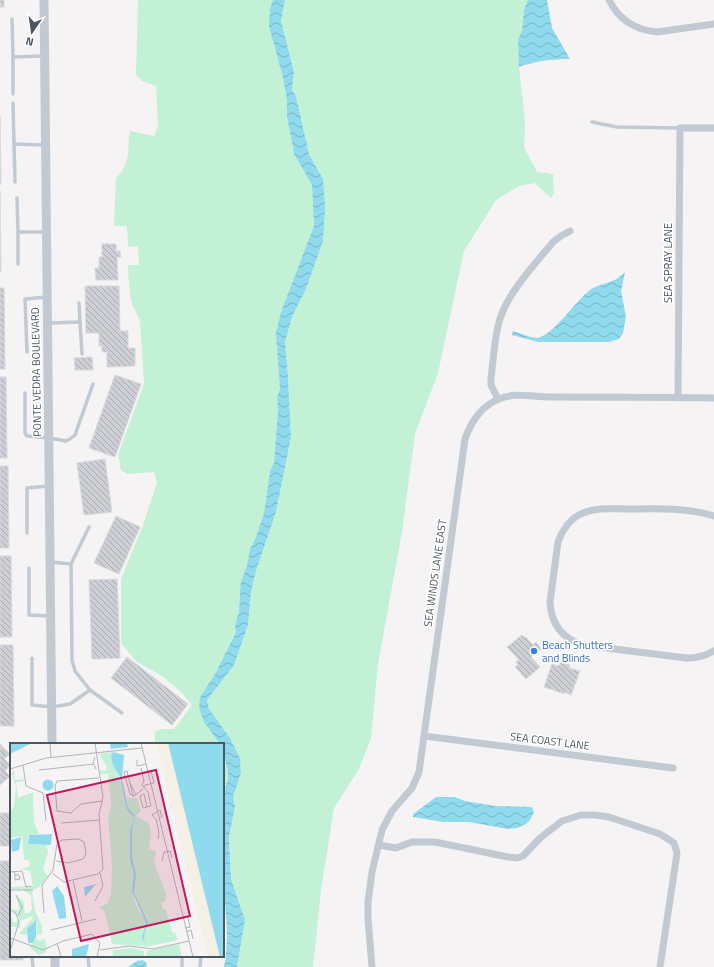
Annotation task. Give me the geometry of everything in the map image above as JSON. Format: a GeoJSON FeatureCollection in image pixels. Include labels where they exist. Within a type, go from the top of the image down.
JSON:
{"type":"FeatureCollection","features":[{"type":"Feature","properties":{"kind":"street","name":"PONTE VEDRA BOULEVARD"},"geometry":{"type":"LineString","coordinates":[[44,0],[52,743]]}},
{"type":"Feature","properties":{"kind":"street"},"geometry":{"type":"LineString","coordinates":[[609,0],[620,17],[628,24],[647,32],[714,24]]}},
{"type":"Feature","properties":{"kind":"street"},"geometry":{"type":"LineString","coordinates":[[680,128],[714,128]]}},
{"type":"Feature","properties":{"kind":"street","name":"SEA SPRAY LANE"},"geometry":{"type":"LineString","coordinates":[[678,397],[680,128]]}},
{"type":"Feature","properties":{"kind":"street"},"geometry":{"type":"LineString","coordinates":[[498,399],[494,392],[491,377],[501,315],[512,295],[543,253],[553,242],[570,231]]}},
{"type":"Feature","properties":{"kind":"street","name":"SEA WINDS LANE EAST"},"geometry":{"type":"LineString","coordinates":[[372,967],[368,902],[372,872],[382,830],[387,820],[412,788],[419,772],[465,439],[472,422],[480,412],[498,399],[520,395],[544,397],[714,398]]}},
{"type":"Feature","properties":{"kind":"street"},"geometry":{"type":"LineString","coordinates":[[714,516],[682,509],[599,510],[582,513],[574,518],[561,533],[558,542],[550,602],[553,621],[558,630],[565,637],[582,645],[686,658],[696,658],[714,651]]}},
{"type":"Feature","properties":{"kind":"street","name":"SEA COAST LANE"},"geometry":{"type":"LineString","coordinates":[[424,736],[673,768]]}},
{"type":"Feature","properties":{"kind":"street"},"geometry":{"type":"LineString","coordinates":[[379,845],[396,848],[412,842],[435,842],[517,858],[523,856],[540,838],[562,821],[581,816],[595,815],[609,817],[660,834],[674,843],[677,856],[660,967]]}},
{"type":"Feature","properties":{"kind":"lane"},"geometry":{"type":"LineString","coordinates":[[12,19],[12,94]]}},
{"type":"Feature","properties":{"kind":"lane"},"geometry":{"type":"LineString","coordinates":[[13,57],[44,56]]}},
{"type":"Feature","properties":{"kind":"lane"},"geometry":{"type":"LineString","coordinates":[[13,103],[14,182]]}},
{"type":"Feature","properties":{"kind":"lane"},"geometry":{"type":"LineString","coordinates":[[592,122],[617,127],[680,128]]}},
{"type":"Feature","properties":{"kind":"lane"},"geometry":{"type":"LineString","coordinates":[[14,144],[46,145]]}},
{"type":"Feature","properties":{"kind":"lane"},"geometry":{"type":"LineString","coordinates":[[17,198],[18,264]]}},
{"type":"Feature","properties":{"kind":"lane"},"geometry":{"type":"LineString","coordinates":[[18,232],[46,232]]}},
{"type":"Feature","properties":{"kind":"lane"},"geometry":{"type":"LineString","coordinates":[[27,352],[25,298],[47,297]]}},
{"type":"Feature","properties":{"kind":"lane"},"geometry":{"type":"LineString","coordinates":[[79,303],[82,354]]}},
{"type":"Feature","properties":{"kind":"lane"},"geometry":{"type":"LineString","coordinates":[[48,323],[80,322]]}},
{"type":"Feature","properties":{"kind":"lane"},"geometry":{"type":"LineString","coordinates":[[25,393],[25,433],[27,436],[66,441],[75,435],[93,384]]}},
{"type":"Feature","properties":{"kind":"lane"},"geometry":{"type":"LineString","coordinates":[[27,533],[27,488],[50,486]]}},
{"type":"Feature","properties":{"kind":"lane"},"geometry":{"type":"LineString","coordinates":[[89,527],[71,564],[72,660],[75,671],[90,690],[122,713]]}},
{"type":"Feature","properties":{"kind":"lane"},"geometry":{"type":"LineString","coordinates":[[50,562],[71,564]]}},
{"type":"Feature","properties":{"kind":"lane"},"geometry":{"type":"LineString","coordinates":[[29,568],[29,615],[51,616]]}},
{"type":"Feature","properties":{"kind":"lane"},"geometry":{"type":"LineString","coordinates":[[32,658],[32,705],[52,707],[70,704],[90,690]]}},
{"type":"Feature","properties":{"kind":"lane"},"geometry":{"type":"LineString","coordinates":[[32,957],[33,967]]}},
{"type":"Feature","properties":{"kind":"lane"},"geometry":{"type":"LineString","coordinates":[[88,957],[89,967]]}},
{"type":"Feature","properties":{"kind":"green space"},"geometry":{"type":"Polygon","coordinates":[[[138,0],[273,0],[270,9],[274,45],[283,78],[287,101],[287,117],[294,154],[312,185],[314,227],[281,312],[278,359],[280,389],[277,397],[278,411],[274,463],[270,471],[264,513],[256,537],[250,549],[240,592],[239,611],[235,625],[236,631],[215,674],[200,697],[219,743],[155,743],[155,732],[161,729],[174,729],[192,705],[180,691],[162,676],[137,662],[121,643],[121,579],[142,528],[157,483],[154,472],[127,474],[121,470],[118,455],[144,384],[140,321],[131,301],[128,265],[139,265],[138,246],[128,247],[127,226],[114,226],[116,178],[124,168],[128,157],[130,131],[154,136],[158,126],[156,86],[142,81],[136,75],[138,0]]]}},
{"type":"Feature","properties":{"kind":"green space"},"geometry":{"type":"Polygon","coordinates":[[[285,0],[528,0],[524,10],[522,30],[518,40],[519,67],[525,122],[524,147],[537,172],[553,174],[554,193],[551,198],[535,183],[519,186],[496,200],[464,251],[438,373],[415,434],[402,532],[378,664],[371,738],[359,769],[334,808],[321,890],[313,967],[237,967],[245,920],[231,879],[229,837],[235,807],[233,797],[241,773],[240,758],[230,738],[209,709],[207,700],[234,665],[248,625],[251,592],[256,571],[276,512],[291,437],[285,342],[292,317],[306,289],[323,241],[323,179],[309,154],[296,96],[292,90],[294,72],[281,21],[285,0]]]}},
{"type":"Feature","properties":{"kind":"green space"},"geometry":{"type":"Polygon","coordinates":[[[224,752],[227,766],[228,779],[224,789],[224,752]]]}},
{"type":"Feature","properties":{"kind":"water"},"geometry":{"type":"Polygon","coordinates":[[[273,0],[285,0],[281,21],[294,72],[292,90],[296,96],[309,154],[323,179],[325,207],[323,241],[306,289],[292,317],[285,342],[291,437],[276,512],[256,571],[251,592],[248,625],[234,665],[207,700],[209,709],[230,738],[240,758],[241,773],[233,797],[235,807],[229,837],[231,879],[245,920],[237,967],[224,967],[227,934],[224,889],[224,792],[228,779],[228,773],[224,743],[219,743],[204,722],[199,708],[200,697],[215,674],[236,632],[235,625],[239,611],[241,582],[247,565],[250,549],[256,537],[264,513],[270,471],[274,463],[278,411],[277,397],[280,389],[276,333],[281,312],[314,226],[312,185],[294,154],[287,117],[287,101],[283,78],[269,26],[270,9],[273,0]]]}},
{"type":"Feature","properties":{"kind":"water"},"geometry":{"type":"Polygon","coordinates":[[[528,0],[547,0],[552,28],[570,59],[557,59],[531,63],[519,67],[518,40],[522,30],[524,10],[528,0]]]}},
{"type":"Feature","properties":{"kind":"water"},"geometry":{"type":"Polygon","coordinates":[[[625,272],[621,291],[626,317],[623,333],[619,339],[609,342],[538,342],[512,335],[513,331],[534,338],[543,336],[557,325],[590,290],[594,287],[616,279],[625,272]]]}},
{"type":"Feature","properties":{"kind":"water"},"geometry":{"type":"Polygon","coordinates":[[[436,797],[455,797],[465,801],[495,806],[532,807],[534,812],[526,824],[517,828],[508,829],[469,822],[443,822],[413,817],[413,814],[436,797]]]}},
{"type":"Feature","properties":{"kind":"water"},"geometry":{"type":"Polygon","coordinates":[[[142,960],[146,962],[147,967],[128,967],[137,961],[142,960]]]}},
{"type":"Feature","properties":{"kind":"building"},"geometry":{"type":"Polygon","coordinates":[[[0,0],[4,0],[4,7],[0,7],[0,0]]]}},
{"type":"Feature","properties":{"kind":"building"},"geometry":{"type":"Polygon","coordinates":[[[0,116],[1,184],[0,184],[0,116]]]}},
{"type":"Feature","properties":{"kind":"building"},"geometry":{"type":"Polygon","coordinates":[[[0,191],[1,272],[0,272],[0,191]]]}},
{"type":"Feature","properties":{"kind":"building"},"geometry":{"type":"Polygon","coordinates":[[[102,244],[116,244],[116,251],[120,251],[121,257],[117,257],[118,280],[96,280],[95,268],[99,268],[99,257],[102,257],[102,244]]]}},
{"type":"Feature","properties":{"kind":"building"},"geometry":{"type":"Polygon","coordinates":[[[85,286],[119,286],[120,331],[128,331],[128,348],[135,348],[135,366],[107,367],[107,352],[102,352],[102,346],[99,346],[99,333],[86,333],[85,286]]]}},
{"type":"Feature","properties":{"kind":"building"},"geometry":{"type":"Polygon","coordinates":[[[0,288],[4,288],[5,369],[0,369],[0,288]]]}},
{"type":"Feature","properties":{"kind":"building"},"geometry":{"type":"Polygon","coordinates":[[[92,357],[93,370],[75,370],[74,358],[92,357]]]}},
{"type":"Feature","properties":{"kind":"building"},"geometry":{"type":"Polygon","coordinates":[[[115,375],[141,384],[115,457],[89,448],[115,375]]]}},
{"type":"Feature","properties":{"kind":"building"},"geometry":{"type":"Polygon","coordinates":[[[0,377],[6,377],[7,458],[0,458],[0,377]]]}},
{"type":"Feature","properties":{"kind":"building"},"geometry":{"type":"Polygon","coordinates":[[[105,459],[112,512],[84,515],[77,463],[105,459]]]}},
{"type":"Feature","properties":{"kind":"building"},"geometry":{"type":"Polygon","coordinates":[[[0,466],[8,466],[9,548],[0,548],[0,466]]]}},
{"type":"Feature","properties":{"kind":"building"},"geometry":{"type":"Polygon","coordinates":[[[116,516],[140,527],[119,574],[94,563],[116,516]]]}},
{"type":"Feature","properties":{"kind":"building"},"geometry":{"type":"Polygon","coordinates":[[[0,556],[11,556],[12,637],[0,637],[0,556]]]}},
{"type":"Feature","properties":{"kind":"building"},"geometry":{"type":"Polygon","coordinates":[[[117,579],[120,658],[92,659],[89,580],[117,579]]]}},
{"type":"Feature","properties":{"kind":"building"},"geometry":{"type":"Polygon","coordinates":[[[522,635],[525,638],[526,637],[533,645],[536,642],[541,649],[531,657],[540,667],[526,679],[515,667],[518,665],[516,662],[519,660],[507,647],[522,635]]]}},
{"type":"Feature","properties":{"kind":"building"},"geometry":{"type":"Polygon","coordinates":[[[0,645],[13,645],[14,726],[0,726],[0,645]]]}},
{"type":"Feature","properties":{"kind":"building"},"geometry":{"type":"Polygon","coordinates":[[[127,657],[188,704],[172,725],[111,678],[127,657]]]}},
{"type":"Feature","properties":{"kind":"building"},"geometry":{"type":"Polygon","coordinates":[[[560,662],[570,665],[569,668],[580,671],[571,695],[544,687],[552,664],[559,666],[560,662]]]}},
{"type":"Feature","properties":{"kind":"building"},"geometry":{"type":"Polygon","coordinates":[[[0,744],[10,754],[4,759],[10,765],[5,771],[10,776],[0,785],[0,744]]]}},
{"type":"Feature","properties":{"kind":"building"},"geometry":{"type":"Polygon","coordinates":[[[0,813],[10,813],[10,846],[0,846],[0,813]]]}},
{"type":"Feature","properties":{"kind":"building"},"geometry":{"type":"Polygon","coordinates":[[[0,861],[10,861],[10,957],[23,957],[23,960],[0,960],[0,861]]]}},
{"type":"Feature","properties":{"kind":"place","name":"Beach Shutters and Blinds"},"geometry":{"type":"Point","coordinates":[534,651]}}]}
